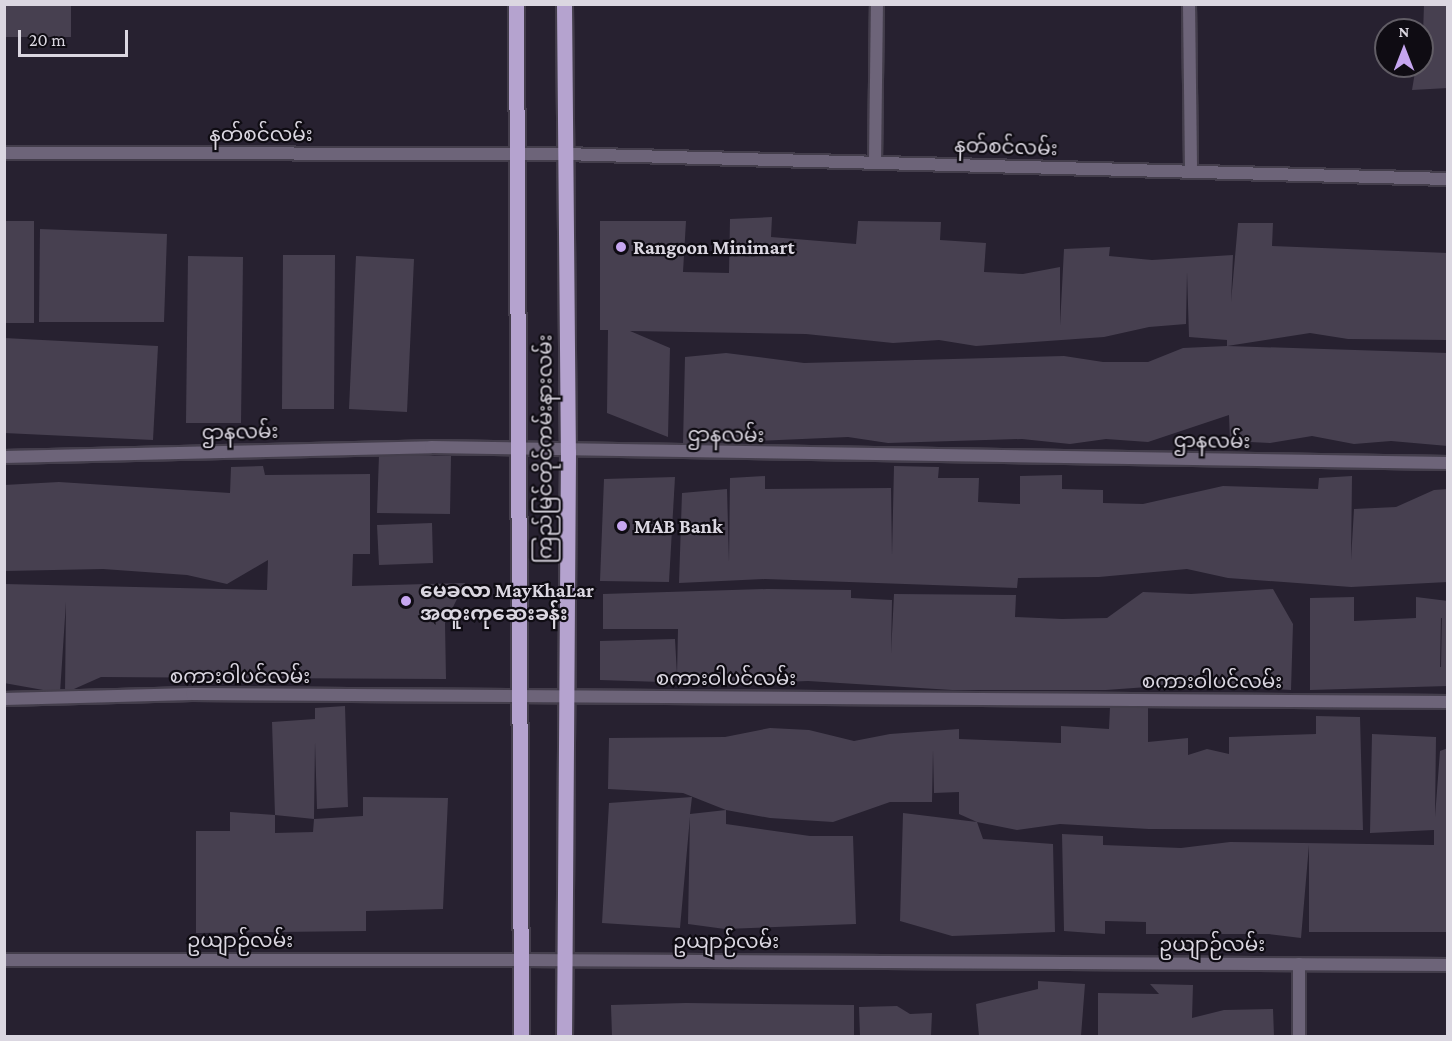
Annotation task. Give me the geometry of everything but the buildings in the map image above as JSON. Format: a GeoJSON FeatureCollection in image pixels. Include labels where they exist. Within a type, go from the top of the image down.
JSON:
{"type":"FeatureCollection","features":[{"type":"Feature","properties":{"kind":"main road","name":"ကြည်မြင်တိုင်ကမ်းနားလမ်း"},"geometry":{"type":"LineString","coordinates":[[516,4],[522,696],[521,1036]]}},
{"type":"Feature","properties":{"kind":"main road","name":"ကြည်မြင်တိုင်ကမ်းနားလမ်း"},"geometry":{"type":"LineString","coordinates":[[564,4],[563,154],[568,452],[564,1036]]}},
{"type":"Feature","properties":{"kind":"street"},"geometry":{"type":"LineString","coordinates":[[875,163],[877,4]]}},
{"type":"Feature","properties":{"kind":"street"},"geometry":{"type":"LineString","coordinates":[[1189,4],[1191,172]]}},
{"type":"Feature","properties":{"kind":"street","name":"နတ်စင်လမ်း"},"geometry":{"type":"LineString","coordinates":[[4,153],[563,154],[1448,179]]}},
{"type":"Feature","properties":{"kind":"street","name":"ဌာနလမ်း"},"geometry":{"type":"LineString","coordinates":[[4,457],[519,448],[568,452],[1448,463]]}},
{"type":"Feature","properties":{"kind":"street","name":"စကားဝါပင်လမ်း"},"geometry":{"type":"LineString","coordinates":[[4,699],[192,694],[1448,702]]}},
{"type":"Feature","properties":{"kind":"street","name":"ဥယျာဉ်လမ်း"},"geometry":{"type":"LineString","coordinates":[[4,960],[564,960],[1448,965]]}},
{"type":"Feature","properties":{"kind":"street"},"geometry":{"type":"LineString","coordinates":[[1299,964],[1299,1036]]}},
{"type":"Feature","properties":{"kind":"place","name":"Rangoon Minimart"},"geometry":{"type":"Point","coordinates":[621,247]}},
{"type":"Feature","properties":{"kind":"place","name":"MAB Bank"},"geometry":{"type":"Point","coordinates":[622,526]}},
{"type":"Feature","properties":{"kind":"place","name":"မေခလာ MayKhaLar အထူးကုဆေးခန်း"},"geometry":{"type":"Point","coordinates":[406,601]}}]}
